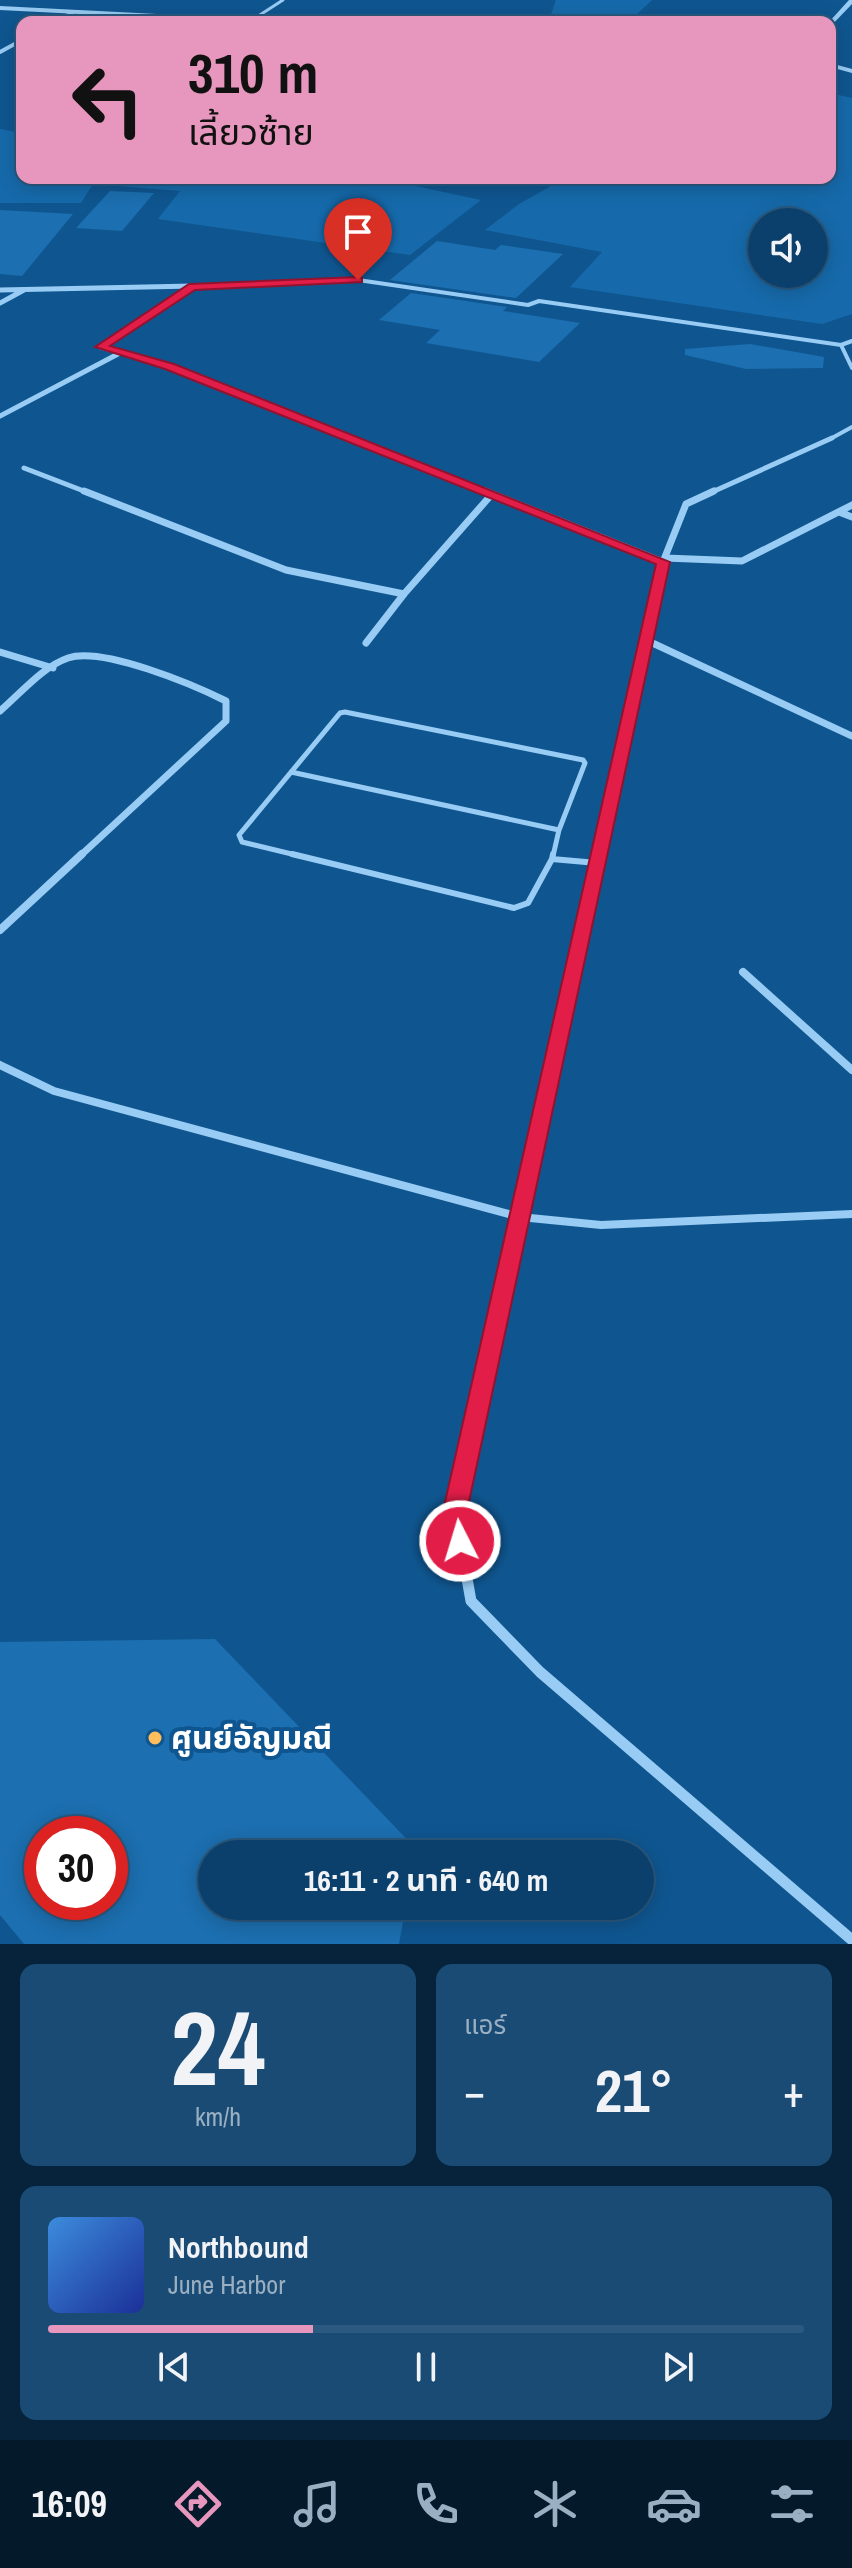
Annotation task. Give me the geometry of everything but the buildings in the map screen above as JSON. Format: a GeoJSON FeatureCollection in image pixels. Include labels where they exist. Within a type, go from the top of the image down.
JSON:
{"type":"FeatureCollection","features":[{"type":"Feature","properties":{"kind":"street"},"geometry":{"type":"LineString","coordinates":[[836,18],[852,0]]}},
{"type":"Feature","properties":{"kind":"street"},"geometry":{"type":"LineString","coordinates":[[0,8],[149,16]]}},
{"type":"Feature","properties":{"kind":"street"},"geometry":{"type":"LineString","coordinates":[[66,16],[72,13]]}},
{"type":"Feature","properties":{"kind":"street"},"geometry":{"type":"LineString","coordinates":[[0,290],[193,286]]}},
{"type":"Feature","properties":{"kind":"street"},"geometry":{"type":"LineString","coordinates":[[193,286],[101,347],[170,366],[664,560],[742,561],[852,505]]}},
{"type":"Feature","properties":{"kind":"street"},"geometry":{"type":"LineString","coordinates":[[0,303],[25,289]]}},
{"type":"Feature","properties":{"kind":"street"},"geometry":{"type":"LineString","coordinates":[[0,416],[118,354]]}},
{"type":"Feature","properties":{"kind":"street"},"geometry":{"type":"LineString","coordinates":[[832,438],[686,504],[664,560],[455,1511],[471,1601],[540,1672],[852,1940]]}},
{"type":"Feature","properties":{"kind":"street"},"geometry":{"type":"LineString","coordinates":[[24,468],[286,570],[404,594]]}},
{"type":"Feature","properties":{"kind":"street"},"geometry":{"type":"LineString","coordinates":[[366,643],[404,594],[492,494]]}},
{"type":"Feature","properties":{"kind":"street"},"geometry":{"type":"LineString","coordinates":[[839,512],[852,517]]}},
{"type":"Feature","properties":{"kind":"street"},"geometry":{"type":"LineString","coordinates":[[646,640],[852,736]]}},
{"type":"Feature","properties":{"kind":"street"},"geometry":{"type":"LineString","coordinates":[[0,652],[53,668]]}},
{"type":"Feature","properties":{"kind":"street"},"geometry":{"type":"LineString","coordinates":[[0,711],[71,656],[95,655],[201,687],[226,701],[226,721],[0,930]]}},
{"type":"Feature","properties":{"kind":"street"},"geometry":{"type":"LineString","coordinates":[[743,972],[852,1070]]}},
{"type":"Feature","properties":{"kind":"street"},"geometry":{"type":"LineString","coordinates":[[0,1065],[54,1091],[520,1217],[601,1225],[852,1214]]}},
{"type":"Feature","properties":{"kind":"lane"},"geometry":{"type":"LineString","coordinates":[[258,16],[283,0]]}},
{"type":"Feature","properties":{"kind":"lane"},"geometry":{"type":"LineString","coordinates":[[193,286],[358,280],[528,305],[539,301],[841,345],[852,341]]}},
{"type":"Feature","properties":{"kind":"lane"},"geometry":{"type":"LineString","coordinates":[[841,345],[852,368]]}},
{"type":"Feature","properties":{"kind":"lane"},"geometry":{"type":"LineString","coordinates":[[832,438],[852,427]]}},
{"type":"Feature","properties":{"kind":"lane"},"geometry":{"type":"LineString","coordinates":[[342,712],[570,755],[585,763],[559,830],[552,859],[528,903],[514,908],[242,842],[239,835],[342,712]]}},
{"type":"Feature","properties":{"kind":"lane"},"geometry":{"type":"LineString","coordinates":[[291,772],[559,830]]}},
{"type":"Feature","properties":{"kind":"lane"},"geometry":{"type":"LineString","coordinates":[[552,859],[597,863]]}},
{"type":"Feature","properties":{"kind":"shaded area"},"geometry":{"type":"Polygon","coordinates":[[[556,0],[652,0],[635,16],[550,16],[556,0]]]}},
{"type":"Feature","properties":{"kind":"shaded area"},"geometry":{"type":"Polygon","coordinates":[[[836,94],[852,98],[852,314],[822,324],[570,287],[602,252],[485,230],[519,204],[554,184],[836,184],[836,94]]]}},
{"type":"Feature","properties":{"kind":"shaded area"},"geometry":{"type":"Polygon","coordinates":[[[0,129],[16,132],[16,184],[93,184],[81,203],[0,203],[0,129]]]}},
{"type":"Feature","properties":{"kind":"shaded area"},"geometry":{"type":"Polygon","coordinates":[[[93,184],[406,184],[481,200],[410,255],[158,219],[180,191],[93,184]]]}},
{"type":"Feature","properties":{"kind":"place","name":"ศูนย์อัญมณี"},"geometry":{"type":"Point","coordinates":[155,1738]}},
{"type":"Feature","properties":{"kind":"route"},"geometry":{"type":"LineString","coordinates":[[358,280],[193,286],[101,347],[170,366],[663,562],[455,1511],[460,1541]]}}]}
